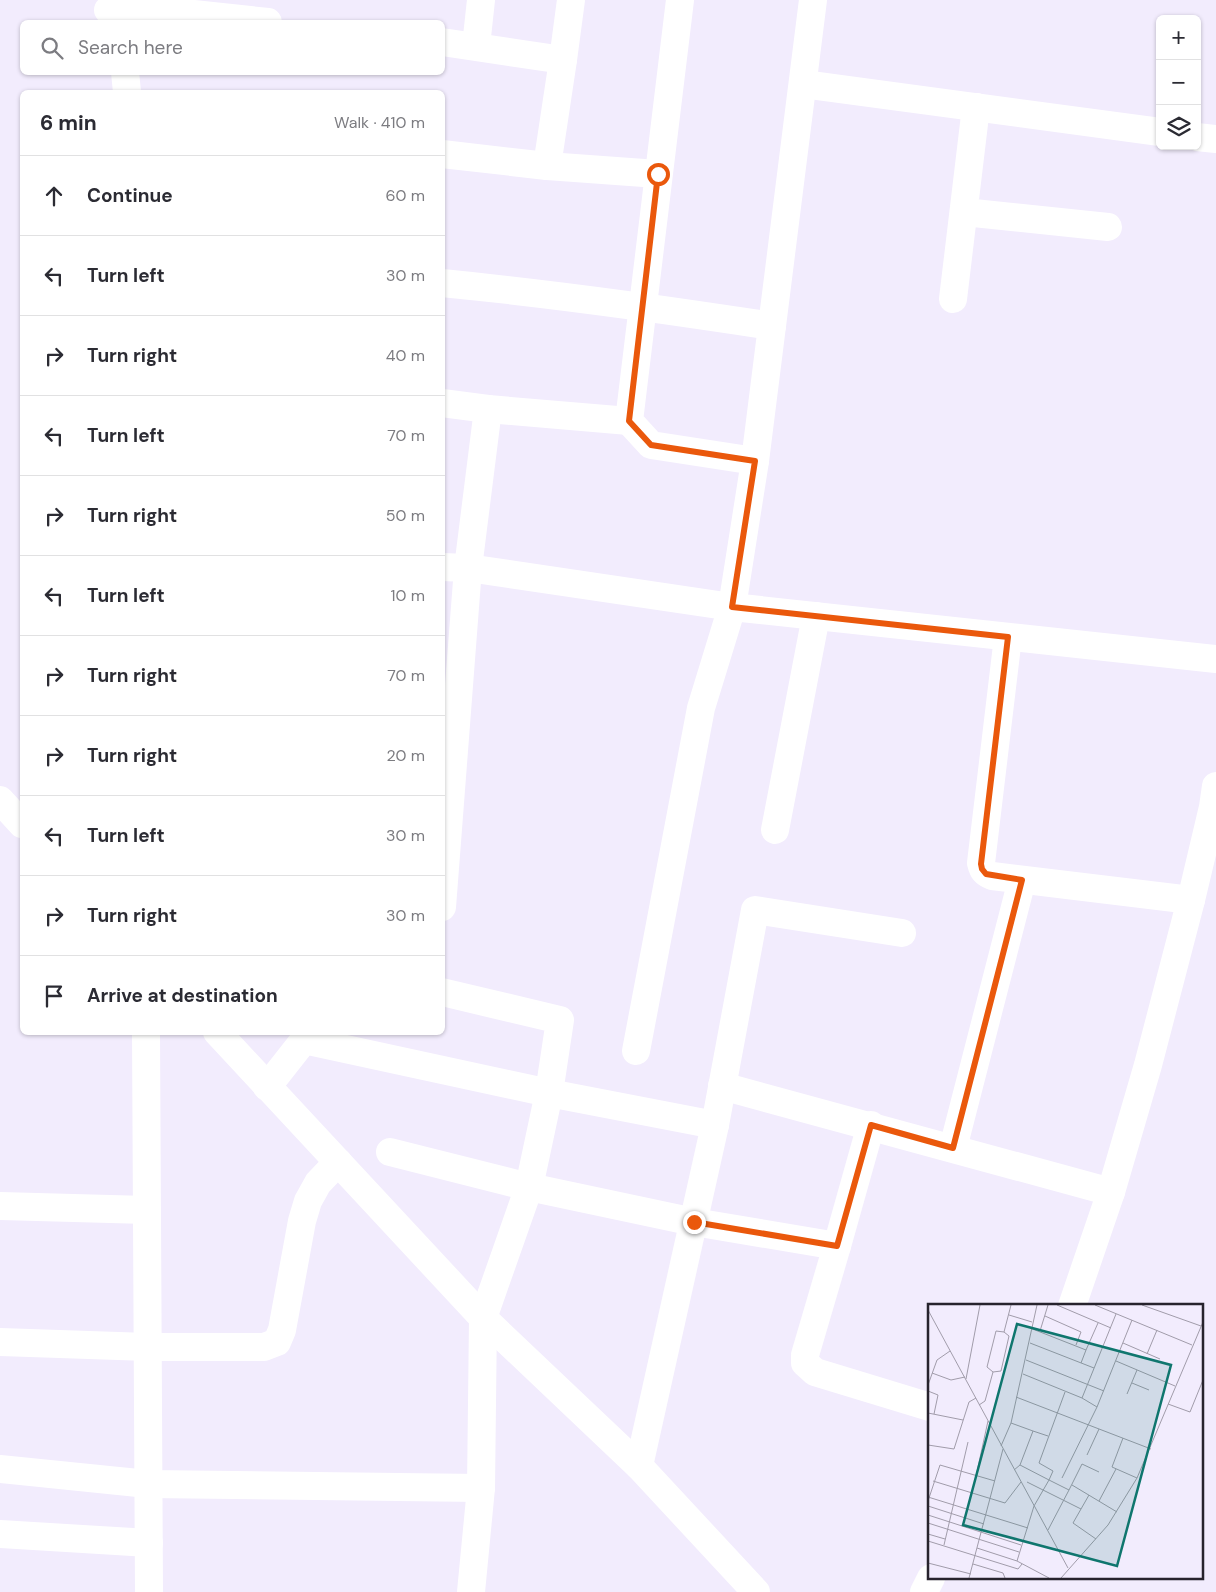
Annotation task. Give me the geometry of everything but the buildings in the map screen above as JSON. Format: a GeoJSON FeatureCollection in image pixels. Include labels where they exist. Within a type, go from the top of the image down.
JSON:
{"type":"FeatureCollection","features":[{"type":"Feature","properties":{"kind":"street"},"geometry":{"type":"LineString","coordinates":[[476,46],[481,0]]}},
{"type":"Feature","properties":{"kind":"street"},"geometry":{"type":"LineString","coordinates":[[547,166],[572,0]]}},
{"type":"Feature","properties":{"kind":"street"},"geometry":{"type":"LineString","coordinates":[[629,421],[680,0]]}},
{"type":"Feature","properties":{"kind":"street"},"geometry":{"type":"LineString","coordinates":[[636,1051],[701,708],[732,607],[755,461],[813,0]]}},
{"type":"Feature","properties":{"kind":"street"},"geometry":{"type":"LineString","coordinates":[[111,11],[185,7],[257,20]]}},
{"type":"Feature","properties":{"kind":"street"},"geometry":{"type":"LineString","coordinates":[[445,42],[563,60]]}},
{"type":"Feature","properties":{"kind":"street"},"geometry":{"type":"LineString","coordinates":[[125,75],[127,90]]}},
{"type":"Feature","properties":{"kind":"street"},"geometry":{"type":"LineString","coordinates":[[803,84],[1156,131]]}},
{"type":"Feature","properties":{"kind":"street"},"geometry":{"type":"LineString","coordinates":[[954,299],[976,107]]}},
{"type":"Feature","properties":{"kind":"street"},"geometry":{"type":"LineString","coordinates":[[1201,137],[1216,139]]}},
{"type":"Feature","properties":{"kind":"street"},"geometry":{"type":"LineString","coordinates":[[445,154],[547,166],[658,174]]}},
{"type":"Feature","properties":{"kind":"street"},"geometry":{"type":"LineString","coordinates":[[964,212],[1108,227]]}},
{"type":"Feature","properties":{"kind":"street"},"geometry":{"type":"LineString","coordinates":[[445,283],[642,306],[772,326]]}},
{"type":"Feature","properties":{"kind":"street"},"geometry":{"type":"LineString","coordinates":[[445,403],[629,421],[651,445],[755,461]]}},
{"type":"Feature","properties":{"kind":"street"},"geometry":{"type":"LineString","coordinates":[[445,838],[455,567],[488,409]]}},
{"type":"Feature","properties":{"kind":"street"},"geometry":{"type":"LineString","coordinates":[[455,567],[732,607],[1216,659]]}},
{"type":"Feature","properties":{"kind":"street"},"geometry":{"type":"LineString","coordinates":[[775,830],[816,616]]}},
{"type":"Feature","properties":{"kind":"street"},"geometry":{"type":"LineString","coordinates":[[1008,637],[981,864],[982,869],[986,874],[1022,880],[1191,900]]}},
{"type":"Feature","properties":{"kind":"street"},"geometry":{"type":"LineString","coordinates":[[1073,1304],[1111,1192],[1148,1064],[1191,900],[1213,807],[1216,786]]}},
{"type":"Feature","properties":{"kind":"street"},"geometry":{"type":"LineString","coordinates":[[0,800],[20,822]]}},
{"type":"Feature","properties":{"kind":"street"},"geometry":{"type":"LineString","coordinates":[[953,1148],[1022,880]]}},
{"type":"Feature","properties":{"kind":"street"},"geometry":{"type":"LineString","coordinates":[[639,1466],[715,1125],[755,910],[902,934]]}},
{"type":"Feature","properties":{"kind":"street"},"geometry":{"type":"LineString","coordinates":[[445,993],[560,1020],[549,1093],[529,1187],[483,1318],[481,1488],[471,1592]]}},
{"type":"Feature","properties":{"kind":"street"},"geometry":{"type":"LineString","coordinates":[[146,1035],[149,1592]]}},
{"type":"Feature","properties":{"kind":"street"},"geometry":{"type":"LineString","coordinates":[[220,1035],[483,1318],[639,1466],[756,1592]]}},
{"type":"Feature","properties":{"kind":"street"},"geometry":{"type":"LineString","coordinates":[[267,1086],[305,1036],[549,1093],[715,1125]]}},
{"type":"Feature","properties":{"kind":"street"},"geometry":{"type":"LineString","coordinates":[[722,1086],[871,1125],[1111,1192]]}},
{"type":"Feature","properties":{"kind":"street"},"geometry":{"type":"LineString","coordinates":[[871,1125],[804,1355],[805,1363],[814,1372],[928,1406]]}},
{"type":"Feature","properties":{"kind":"street"},"geometry":{"type":"LineString","coordinates":[[390,1152],[529,1187],[694,1222],[837,1246]]}},
{"type":"Feature","properties":{"kind":"street"},"geometry":{"type":"LineString","coordinates":[[0,1342],[148,1348],[264,1346],[277,1342],[282,1330],[302,1221],[308,1201],[318,1183],[338,1162]]}},
{"type":"Feature","properties":{"kind":"street"},"geometry":{"type":"LineString","coordinates":[[0,1206],[147,1210]]}},
{"type":"Feature","properties":{"kind":"street"},"geometry":{"type":"LineString","coordinates":[[0,1468],[148,1484],[481,1488]]}},
{"type":"Feature","properties":{"kind":"street"},"geometry":{"type":"LineString","coordinates":[[0,1534],[149,1543]]}},
{"type":"Feature","properties":{"kind":"street"},"geometry":{"type":"LineString","coordinates":[[924,1592],[930,1580]]}},
{"type":"Feature","properties":{"kind":"route"},"geometry":{"type":"LineString","coordinates":[[658,174],[629,421],[651,445],[755,461],[732,607],[1008,637],[981,864],[986,874],[1022,880],[953,1148],[871,1125],[837,1246],[694,1222]]}}]}
